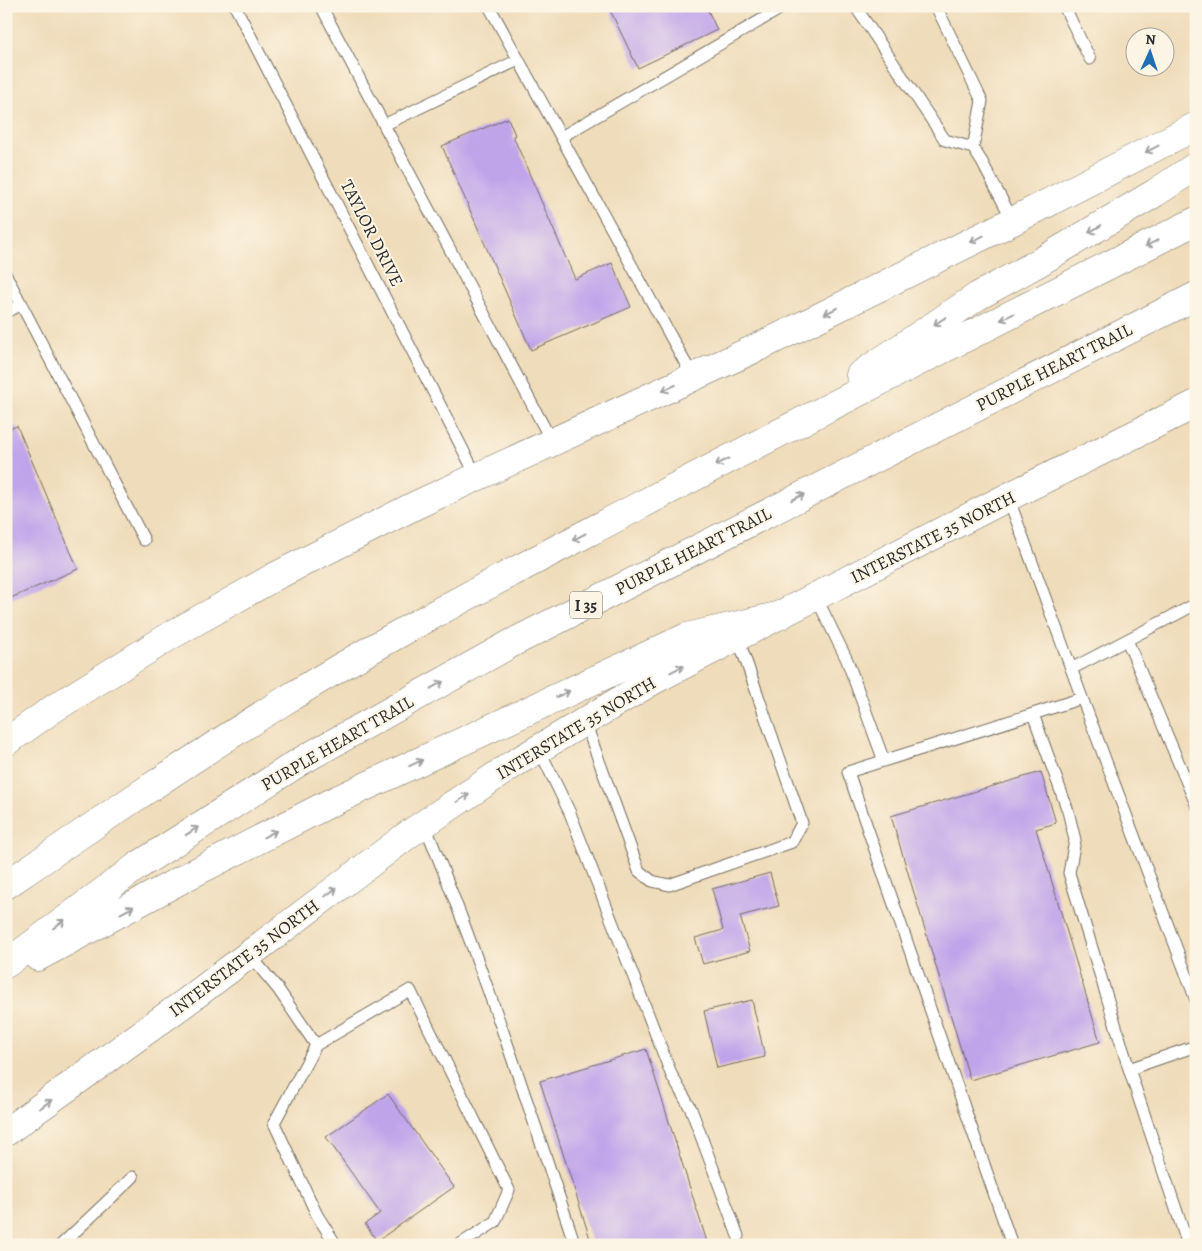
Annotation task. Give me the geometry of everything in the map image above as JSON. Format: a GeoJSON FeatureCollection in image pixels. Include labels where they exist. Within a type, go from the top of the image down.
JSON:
{"type":"FeatureCollection","features":[{"type":"Feature","properties":{"kind":"main road"},"geometry":{"type":"LineString","coordinates":[[6,742],[53,709],[162,642],[274,578],[416,505],[765,344],[1013,221],[1196,126]]}},
{"type":"Feature","properties":{"kind":"main road"},"geometry":{"type":"LineString","coordinates":[[759,443],[978,296],[1038,264],[1196,166]]}},
{"type":"Feature","properties":{"kind":"main road"},"geometry":{"type":"LineString","coordinates":[[6,885],[145,791],[282,703],[491,583],[759,443],[1196,221]]}},
{"type":"Feature","properties":{"kind":"main road","name":"PURPLE HEART TRAIL"},"geometry":{"type":"LineString","coordinates":[[6,964],[136,866],[309,756],[514,642],[1196,296]]}},
{"type":"Feature","properties":{"kind":"main road","name":"INTERSTATE 35 NORTH"},"geometry":{"type":"LineString","coordinates":[[6,1132],[186,1002],[408,834],[515,763],[654,680],[1008,497],[1196,404]]}},
{"type":"Feature","properties":{"kind":"main road"},"geometry":{"type":"LineString","coordinates":[[6,974],[188,876],[330,803],[687,637],[781,616]]}},
{"type":"Feature","properties":{"kind":"lane","name":"TAYLOR DRIVE"},"geometry":{"type":"LineString","coordinates":[[235,6],[477,477]]}},
{"type":"Feature","properties":{"kind":"lane"},"geometry":{"type":"LineString","coordinates":[[321,6],[552,442]]}},
{"type":"Feature","properties":{"kind":"lane"},"geometry":{"type":"LineString","coordinates":[[489,6],[692,377]]}},
{"type":"Feature","properties":{"kind":"lane"},"geometry":{"type":"LineString","coordinates":[[561,137],[785,6]]}},
{"type":"Feature","properties":{"kind":"lane"},"geometry":{"type":"LineString","coordinates":[[855,6],[945,140],[973,148],[1013,221]]}},
{"type":"Feature","properties":{"kind":"lane"},"geometry":{"type":"LineString","coordinates":[[936,6],[982,101],[973,148]]}},
{"type":"Feature","properties":{"kind":"lane"},"geometry":{"type":"LineString","coordinates":[[1064,6],[1090,60]]}},
{"type":"Feature","properties":{"kind":"lane"},"geometry":{"type":"LineString","coordinates":[[384,125],[518,60]]}},
{"type":"Feature","properties":{"kind":"lane"},"geometry":{"type":"LineString","coordinates":[[6,275],[144,540]]}},
{"type":"Feature","properties":{"kind":"lane"},"geometry":{"type":"LineString","coordinates":[[6,312],[22,304]]}},
{"type":"Feature","properties":{"kind":"lane"},"geometry":{"type":"LineString","coordinates":[[1008,497],[1196,1000]]}},
{"type":"Feature","properties":{"kind":"lane"},"geometry":{"type":"LineString","coordinates":[[816,597],[847,660],[884,761]]}},
{"type":"Feature","properties":{"kind":"lane"},"geometry":{"type":"LineString","coordinates":[[1071,669],[1196,604]]}},
{"type":"Feature","properties":{"kind":"lane"},"geometry":{"type":"LineString","coordinates":[[585,722],[639,871],[652,881],[669,885],[792,842],[802,823],[738,638]]}},
{"type":"Feature","properties":{"kind":"lane"},"geometry":{"type":"LineString","coordinates":[[1126,640],[1196,804]]}},
{"type":"Feature","properties":{"kind":"lane"},"geometry":{"type":"LineString","coordinates":[[1012,1245],[848,772],[1082,698]]}},
{"type":"Feature","properties":{"kind":"lane"},"geometry":{"type":"LineString","coordinates":[[1033,714],[1068,811],[1075,840],[1069,873],[1129,1069],[1188,1245]]}},
{"type":"Feature","properties":{"kind":"lane"},"geometry":{"type":"LineString","coordinates":[[539,749],[570,813],[672,1076],[692,1109],[738,1236]]}},
{"type":"Feature","properties":{"kind":"lane"},"geometry":{"type":"LineString","coordinates":[[424,823],[487,987],[575,1245]]}},
{"type":"Feature","properties":{"kind":"lane"},"geometry":{"type":"LineString","coordinates":[[249,954],[278,989],[316,1045]]}},
{"type":"Feature","properties":{"kind":"lane"},"geometry":{"type":"LineString","coordinates":[[336,1245],[317,1215],[274,1123],[316,1045],[410,990],[509,1190],[495,1222],[459,1245]]}},
{"type":"Feature","properties":{"kind":"lane"},"geometry":{"type":"LineString","coordinates":[[1129,1069],[1196,1046]]}},
{"type":"Feature","properties":{"kind":"lane"},"geometry":{"type":"LineString","coordinates":[[61,1245],[133,1176]]}},
{"type":"Feature","properties":{"kind":"building"},"geometry":{"type":"Polygon","coordinates":[[[608,6],[706,6],[717,30],[638,68],[608,6]]]}},
{"type":"Feature","properties":{"kind":"building"},"geometry":{"type":"Polygon","coordinates":[[[508,118],[515,135],[513,136],[575,279],[612,263],[631,307],[531,350],[442,146],[508,118]]]}},
{"type":"Feature","properties":{"kind":"building"},"geometry":{"type":"Polygon","coordinates":[[[17,426],[78,569],[6,600],[6,430],[17,426]]]}},
{"type":"Feature","properties":{"kind":"building"},"geometry":{"type":"Polygon","coordinates":[[[1041,772],[1056,823],[1036,829],[1100,1042],[970,1080],[891,816],[1041,772]]]}},
{"type":"Feature","properties":{"kind":"building"},"geometry":{"type":"Polygon","coordinates":[[[770,873],[779,906],[740,916],[750,951],[703,964],[695,938],[723,930],[712,889],[770,873]]]}},
{"type":"Feature","properties":{"kind":"building"},"geometry":{"type":"Polygon","coordinates":[[[752,1000],[765,1057],[717,1068],[704,1011],[752,1000]]]}},
{"type":"Feature","properties":{"kind":"building"},"geometry":{"type":"Polygon","coordinates":[[[646,1049],[708,1245],[592,1245],[540,1081],[646,1049]]]}},
{"type":"Feature","properties":{"kind":"building"},"geometry":{"type":"Polygon","coordinates":[[[388,1094],[454,1187],[377,1241],[365,1224],[380,1213],[326,1137],[388,1094]]]}}]}
